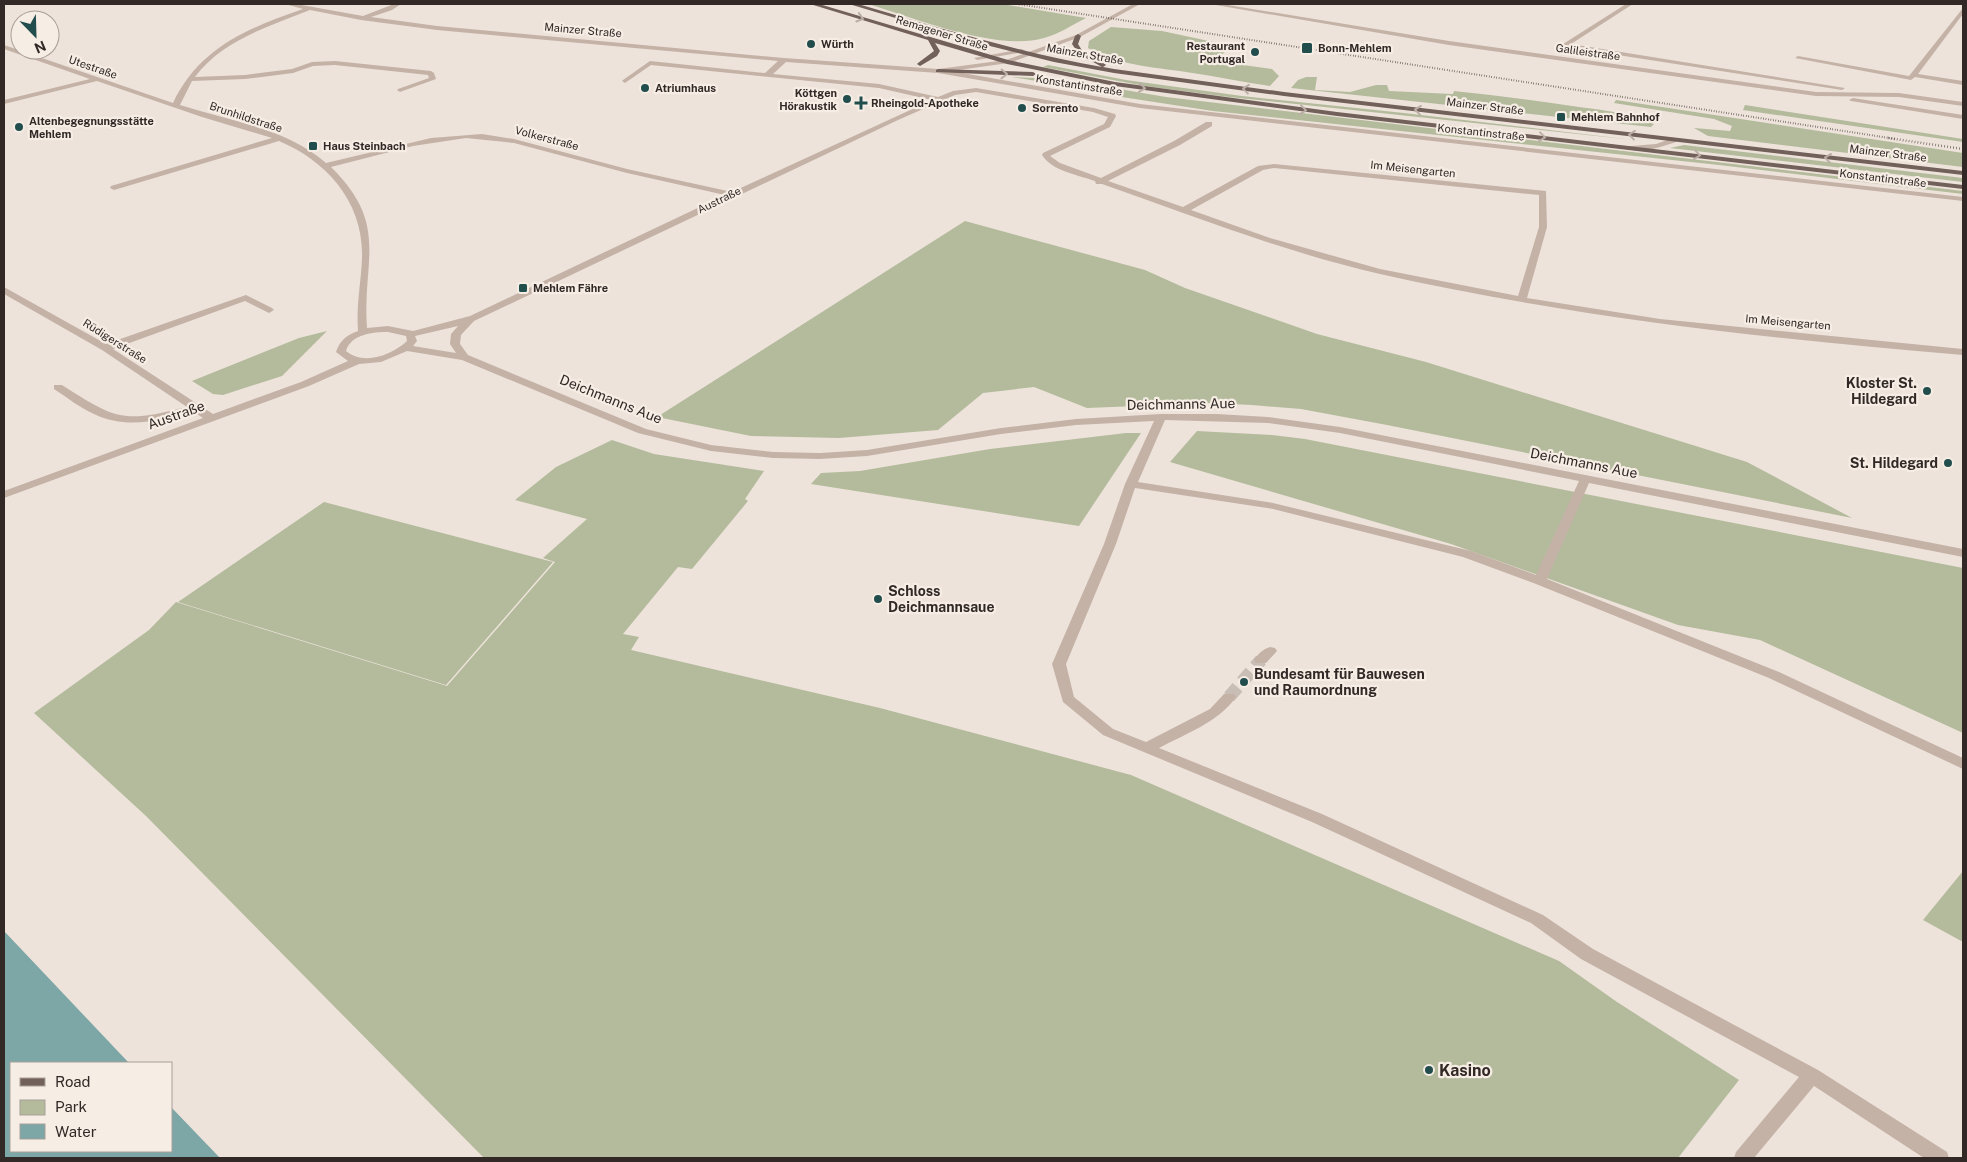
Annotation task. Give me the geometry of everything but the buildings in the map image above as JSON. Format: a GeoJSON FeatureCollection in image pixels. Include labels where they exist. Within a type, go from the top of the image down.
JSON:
{"type":"FeatureCollection","features":[{"type":"Feature","properties":{"kind":"main road","name":"Remagener Straße"},"geometry":{"type":"LineString","coordinates":[[813,4],[931,41],[1007,62]]}},
{"type":"Feature","properties":{"kind":"main road","name":"Remagener Straße"},"geometry":{"type":"LineString","coordinates":[[852,4],[1029,55]]}},
{"type":"Feature","properties":{"kind":"main road"},"geometry":{"type":"LineString","coordinates":[[1078,36],[1075,44],[1081,53],[1114,71]]}},
{"type":"Feature","properties":{"kind":"main road"},"geometry":{"type":"LineString","coordinates":[[920,64],[935,55],[937,51],[931,41]]}},
{"type":"Feature","properties":{"kind":"main road","name":"Mainzer Straße"},"geometry":{"type":"LineString","coordinates":[[1029,55],[1114,71],[1227,87],[1963,174]]}},
{"type":"Feature","properties":{"kind":"main road","name":"Mainzer Straße"},"geometry":{"type":"LineString","coordinates":[[1007,62],[1059,74],[1199,97],[1963,187]]}},
{"type":"Feature","properties":{"kind":"main road"},"geometry":{"type":"LineString","coordinates":[[938,71],[1059,74]]}},
{"type":"Feature","properties":{"kind":"street","name":"Mainzer Straße"},"geometry":{"type":"LineString","coordinates":[[288,4],[361,18],[437,28],[879,68],[938,71],[1007,62],[1029,55]]}},
{"type":"Feature","properties":{"kind":"street"},"geometry":{"type":"LineString","coordinates":[[361,18],[390,9],[398,4]]}},
{"type":"Feature","properties":{"kind":"street"},"geometry":{"type":"LineString","coordinates":[[1029,55],[1078,36],[1137,4]]}},
{"type":"Feature","properties":{"kind":"street","name":"Galileistraße"},"geometry":{"type":"LineString","coordinates":[[1212,4],[1449,43],[1816,94],[1900,95],[1963,104]]}},
{"type":"Feature","properties":{"kind":"street"},"geometry":{"type":"LineString","coordinates":[[1554,57],[1555,52],[1630,4]]}},
{"type":"Feature","properties":{"kind":"street"},"geometry":{"type":"LineString","coordinates":[[176,105],[180,91],[189,79],[228,43],[309,8]]}},
{"type":"Feature","properties":{"kind":"street"},"geometry":{"type":"LineString","coordinates":[[1798,58],[1911,78],[1953,28],[1963,10]]}},
{"type":"Feature","properties":{"kind":"street"},"geometry":{"type":"LineString","coordinates":[[1566,45],[1864,91],[1868,95]]}},
{"type":"Feature","properties":{"kind":"street","name":"Utestraße"},"geometry":{"type":"LineString","coordinates":[[4,47],[176,105]]}},
{"type":"Feature","properties":{"kind":"street","name":"Mainzer Straße"},"geometry":{"type":"LineString","coordinates":[[879,68],[986,57],[1049,47]]}},
{"type":"Feature","properties":{"kind":"street"},"geometry":{"type":"LineString","coordinates":[[312,64],[320,54]]}},
{"type":"Feature","properties":{"kind":"street"},"geometry":{"type":"LineString","coordinates":[[767,75],[784,60]]}},
{"type":"Feature","properties":{"kind":"street"},"geometry":{"type":"LineString","coordinates":[[189,79],[251,76],[293,71],[312,64],[335,63],[431,73],[433,78],[400,90]]}},
{"type":"Feature","properties":{"kind":"street"},"geometry":{"type":"LineString","coordinates":[[625,81],[650,64],[879,86],[938,99]]}},
{"type":"Feature","properties":{"kind":"street","name":"Mainzer Straße"},"geometry":{"type":"LineString","coordinates":[[879,68],[906,75],[945,79]]}},
{"type":"Feature","properties":{"kind":"street","name":"Konstantinstraße"},"geometry":{"type":"LineString","coordinates":[[938,71],[996,83],[1140,106],[1574,153],[1963,199]]}},
{"type":"Feature","properties":{"kind":"street"},"geometry":{"type":"LineString","coordinates":[[1914,75],[1963,83]]}},
{"type":"Feature","properties":{"kind":"street"},"geometry":{"type":"LineString","coordinates":[[4,102],[97,79]]}},
{"type":"Feature","properties":{"kind":"street"},"geometry":{"type":"LineString","coordinates":[[945,79],[955,87],[953,92]]}},
{"type":"Feature","properties":{"kind":"street","name":"Konstantinstraße"},"geometry":{"type":"LineString","coordinates":[[945,79],[996,83]]}},
{"type":"Feature","properties":{"kind":"street","name":"Im Meisengarten"},"geometry":{"type":"LineString","coordinates":[[953,92],[976,90],[1094,110],[1112,116],[1107,126],[1046,155],[1049,160],[1099,182],[1267,240],[1379,271],[1522,300],[1660,322],[1963,352]]}},
{"type":"Feature","properties":{"kind":"street","name":"Austraße"},"geometry":{"type":"LineString","coordinates":[[358,360],[344,355],[342,347],[346,341],[363,333],[394,330],[410,335],[470,320],[576,271],[732,194],[953,92]]}},
{"type":"Feature","properties":{"kind":"street"},"geometry":{"type":"LineString","coordinates":[[1839,94],[1860,102],[1963,118]]}},
{"type":"Feature","properties":{"kind":"street","name":"Brunhildstraße"},"geometry":{"type":"LineString","coordinates":[[176,105],[279,138],[301,149],[325,166],[346,188],[364,227],[368,245],[361,320],[363,333]]}},
{"type":"Feature","properties":{"kind":"street"},"geometry":{"type":"LineString","coordinates":[[1099,182],[1160,152],[1209,124]]}},
{"type":"Feature","properties":{"kind":"street","name":"Volkerstraße"},"geometry":{"type":"LineString","coordinates":[[325,166],[420,143],[465,136],[482,136],[513,140],[594,163],[732,194]]}},
{"type":"Feature","properties":{"kind":"street"},"geometry":{"type":"LineString","coordinates":[[114,188],[279,138]]}},
{"type":"Feature","properties":{"kind":"street"},"geometry":{"type":"LineString","coordinates":[[1631,148],[1657,146],[1673,140]]}},
{"type":"Feature","properties":{"kind":"street","name":"Im Meisengarten"},"geometry":{"type":"LineString","coordinates":[[1183,211],[1261,168],[1274,166],[1543,193],[1543,228],[1522,300]]}},
{"type":"Feature","properties":{"kind":"street","name":"Rüdigerstraße"},"geometry":{"type":"LineString","coordinates":[[4,290],[106,348],[211,418]]}},
{"type":"Feature","properties":{"kind":"street"},"geometry":{"type":"LineString","coordinates":[[106,348],[246,298],[269,310]]}},
{"type":"Feature","properties":{"kind":"street","name":"Austraße"},"geometry":{"type":"LineString","coordinates":[[464,356],[455,344],[456,334],[470,320]]}},
{"type":"Feature","properties":{"kind":"street"},"geometry":{"type":"LineString","coordinates":[[407,348],[412,341],[410,335]]}},
{"type":"Feature","properties":{"kind":"street","name":"Austraße"},"geometry":{"type":"LineString","coordinates":[[4,495],[305,384],[358,360],[384,358],[407,348]]}},
{"type":"Feature","properties":{"kind":"street","name":"Deichmanns Aue"},"geometry":{"type":"LineString","coordinates":[[407,348],[464,356],[642,431],[710,448],[773,455],[820,456],[867,453],[1001,431],[1076,422],[1217,417],[1268,420],[1350,432],[1963,553]]}},
{"type":"Feature","properties":{"kind":"street"},"geometry":{"type":"LineString","coordinates":[[58,387],[99,413],[124,420],[150,419],[196,408]]}},
{"type":"Feature","properties":{"kind":"street"},"geometry":{"type":"LineString","coordinates":[[1161,418],[1131,484],[1110,544],[1059,664],[1068,698],[1108,732],[1317,818],[1537,919],[1587,954],[1812,1075],[1940,1158]]}},
{"type":"Feature","properties":{"kind":"street"},"geometry":{"type":"LineString","coordinates":[[1540,580],[1585,479]]}},
{"type":"Feature","properties":{"kind":"street"},"geometry":{"type":"LineString","coordinates":[[1131,484],[1281,508],[1467,554],[1540,580],[1774,676],[1963,764]]}},
{"type":"Feature","properties":{"kind":"street"},"geometry":{"type":"LineString","coordinates":[[1147,748],[1215,712],[1229,697]]}},
{"type":"Feature","properties":{"kind":"street"},"geometry":{"type":"LineString","coordinates":[[1743,1158],[1812,1075]]}},
{"type":"Feature","properties":{"kind":"green space"},"geometry":{"type":"Polygon","coordinates":[[[868,4],[1002,4],[1086,18],[1044,38],[1025,41],[1003,41],[956,32],[868,4]]]}},
{"type":"Feature","properties":{"kind":"green space"},"geometry":{"type":"Polygon","coordinates":[[[1111,27],[1162,31],[1232,46],[1214,61],[1272,69],[1279,76],[1270,86],[1123,62],[1088,48],[1089,41],[1111,27]]]}},
{"type":"Feature","properties":{"kind":"green space"},"geometry":{"type":"Polygon","coordinates":[[[1048,65],[1126,80],[1242,96],[1634,140],[1229,97],[1145,86],[1043,67],[1048,65]]]}},
{"type":"Feature","properties":{"kind":"green space"},"geometry":{"type":"Polygon","coordinates":[[[1011,77],[1060,79],[1166,97],[1963,191],[1963,194],[1719,165],[1213,111],[1089,92],[1089,89],[1011,77]]]}},
{"type":"Feature","properties":{"kind":"green space"},"geometry":{"type":"Polygon","coordinates":[[[1306,77],[1317,77],[1315,90],[1350,92],[1376,85],[1387,85],[1389,91],[1453,94],[1454,91],[1603,110],[1624,114],[1654,124],[1651,127],[1291,88],[1298,80],[1306,77]]]}},
{"type":"Feature","properties":{"kind":"green space"},"geometry":{"type":"Polygon","coordinates":[[[1616,100],[1963,153],[1963,167],[1708,136],[1694,128],[1730,131],[1732,126],[1714,119],[1614,103],[1616,100]]]}},
{"type":"Feature","properties":{"kind":"green space"},"geometry":{"type":"Polygon","coordinates":[[[1745,105],[1963,139],[1963,142],[1743,110],[1745,105]]]}},
{"type":"Feature","properties":{"kind":"green space"},"geometry":{"type":"Polygon","coordinates":[[[1684,145],[1963,178],[1963,182],[1670,148],[1684,145]]]}},
{"type":"Feature","properties":{"kind":"green space"},"geometry":{"type":"Polygon","coordinates":[[[965,221],[1145,270],[1185,288],[1317,334],[1426,362],[1747,462],[1852,518],[1301,409],[1211,403],[1087,408],[1034,387],[983,393],[938,430],[839,438],[751,436],[657,417],[965,221]]]}},
{"type":"Feature","properties":{"kind":"green space"},"geometry":{"type":"Polygon","coordinates":[[[327,331],[282,376],[223,395],[213,394],[192,381],[299,338],[327,331]]]}},
{"type":"Feature","properties":{"kind":"green space"},"geometry":{"type":"Polygon","coordinates":[[[1197,431],[1272,435],[1305,439],[1963,568],[1963,733],[1760,640],[1678,625],[1451,544],[1170,462],[1197,431]]]}},
{"type":"Feature","properties":{"kind":"green space"},"geometry":{"type":"Polygon","coordinates":[[[1126,433],[1141,433],[1079,526],[811,484],[821,473],[860,471],[990,449],[1126,433]]]}},
{"type":"Feature","properties":{"kind":"green space"},"geometry":{"type":"Polygon","coordinates":[[[612,440],[654,454],[764,471],[745,499],[748,501],[692,569],[678,567],[623,634],[639,637],[631,650],[880,708],[1131,775],[1559,961],[1617,1002],[1739,1080],[1678,1158],[484,1158],[146,816],[34,713],[149,630],[176,602],[447,686],[555,562],[543,558],[587,519],[515,500],[556,467],[612,440]]]}},
{"type":"Feature","properties":{"kind":"green space"},"geometry":{"type":"Polygon","coordinates":[[[324,502],[553,562],[446,685],[178,602],[324,502]]]}},
{"type":"Feature","properties":{"kind":"green space"},"geometry":{"type":"Polygon","coordinates":[[[1963,871],[1963,942],[1923,920],[1963,871]]]}},
{"type":"Feature","properties":{"kind":"water"},"geometry":{"type":"Polygon","coordinates":[[[4,931],[128,1062],[10,1062],[10,1152],[172,1152],[172,1108],[220,1158],[4,1158],[4,931]]]}},
{"type":"Feature","properties":{"kind":"tunnel"},"geometry":{"type":"LineString","coordinates":[[1229,697],[1261,660]]}},
{"type":"Feature","properties":{"kind":"railway"},"geometry":{"type":"LineString","coordinates":[[1017,4],[1896,139]]}},
{"type":"Feature","properties":{"kind":"railway"},"geometry":{"type":"LineString","coordinates":[[1888,138],[1963,149]]}},
{"type":"Feature","properties":{"kind":"place","name":"Würth"},"geometry":{"type":"Point","coordinates":[811,44]}},
{"type":"Feature","properties":{"kind":"place","name":"Bonn-Mehlem"},"geometry":{"type":"Point","coordinates":[1307,48]}},
{"type":"Feature","properties":{"kind":"place","name":"Restaurant Portugal"},"geometry":{"type":"Point","coordinates":[1255,52]}},
{"type":"Feature","properties":{"kind":"place","name":"Atriumhaus"},"geometry":{"type":"Point","coordinates":[645,88]}},
{"type":"Feature","properties":{"kind":"place","name":"Köttgen Hörakustik"},"geometry":{"type":"Point","coordinates":[847,99]}},
{"type":"Feature","properties":{"kind":"place","name":"Rheingold-Apotheke"},"geometry":{"type":"Point","coordinates":[861,103]}},
{"type":"Feature","properties":{"kind":"place","name":"Sorrento"},"geometry":{"type":"Point","coordinates":[1022,108]}},
{"type":"Feature","properties":{"kind":"place","name":"Mehlem Bahnhof"},"geometry":{"type":"Point","coordinates":[1561,117]}},
{"type":"Feature","properties":{"kind":"place","name":"Altenbegegnungsstätte Mehlem"},"geometry":{"type":"Point","coordinates":[19,127]}},
{"type":"Feature","properties":{"kind":"place","name":"Haus Steinbach"},"geometry":{"type":"Point","coordinates":[313,146]}},
{"type":"Feature","properties":{"kind":"place","name":"Mehlem Fähre"},"geometry":{"type":"Point","coordinates":[523,288]}},
{"type":"Feature","properties":{"kind":"place","name":"Kloster St. Hildegard"},"geometry":{"type":"Point","coordinates":[1927,391]}},
{"type":"Feature","properties":{"kind":"place","name":"St. Hildegard"},"geometry":{"type":"Point","coordinates":[1948,463]}},
{"type":"Feature","properties":{"kind":"place","name":"Schloss Deichmannsaue"},"geometry":{"type":"Point","coordinates":[878,599]}},
{"type":"Feature","properties":{"kind":"place","name":"Bundesamt für Bauwesen und Raumordnung"},"geometry":{"type":"Point","coordinates":[1244,682]}},
{"type":"Feature","properties":{"kind":"place","name":"Kasino"},"geometry":{"type":"Point","coordinates":[1429,1070]}}]}
